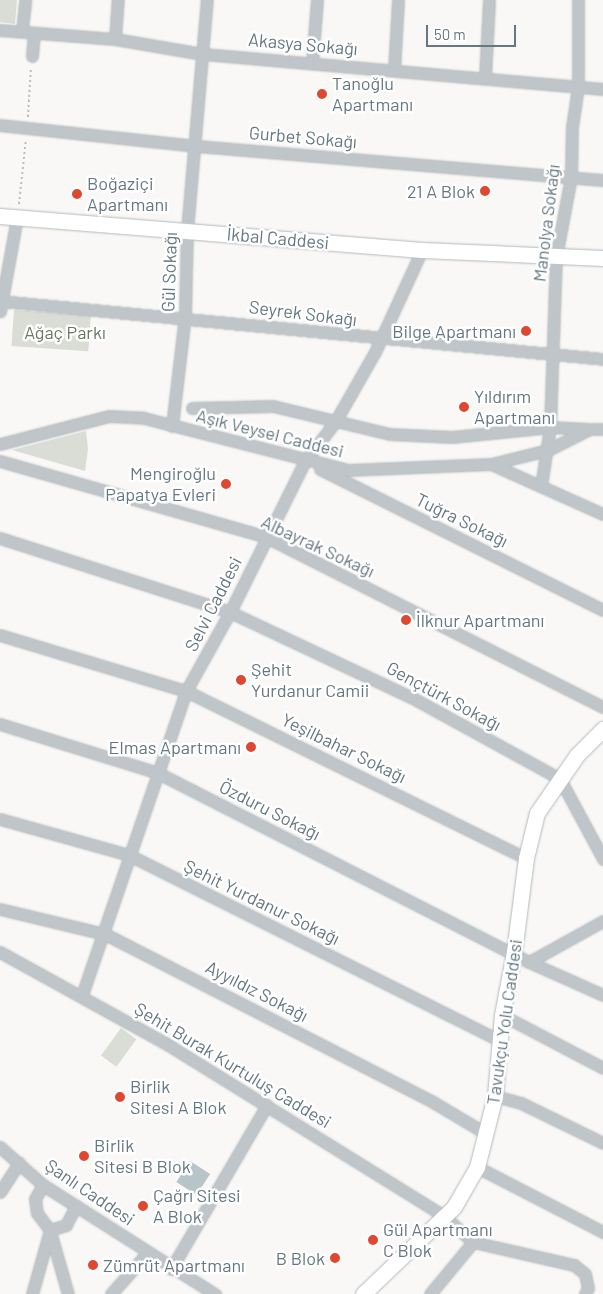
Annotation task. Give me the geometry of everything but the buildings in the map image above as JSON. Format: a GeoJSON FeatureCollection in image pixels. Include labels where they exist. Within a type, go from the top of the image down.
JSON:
{"type":"FeatureCollection","features":[{"type":"Feature","properties":{"kind":"main road","name":"İkbal Caddesi"},"geometry":{"type":"LineString","coordinates":[[0,216],[422,250],[603,258]]}},
{"type":"Feature","properties":{"kind":"main road","name":"İkbal Caddesi"},"geometry":{"type":"LineString","coordinates":[[556,257],[603,266]]}},
{"type":"Feature","properties":{"kind":"main road","name":"Tavukçu Yolu Caddesi"},"geometry":{"type":"LineString","coordinates":[[363,1294],[444,1216],[461,1196],[477,1167],[487,1134],[495,1096],[498,1040],[514,952],[526,858],[540,806],[576,756],[603,729]]}},
{"type":"Feature","properties":{"kind":"street"},"geometry":{"type":"LineString","coordinates":[[25,0],[32,56]]}},
{"type":"Feature","properties":{"kind":"street"},"geometry":{"type":"LineString","coordinates":[[115,39],[118,0]]}},
{"type":"Feature","properties":{"kind":"street","name":"Gül Sokağı"},"geometry":{"type":"LineString","coordinates":[[172,426],[185,316],[187,231],[196,146],[207,0]]}},
{"type":"Feature","properties":{"kind":"street"},"geometry":{"type":"LineString","coordinates":[[312,63],[317,0]]}},
{"type":"Feature","properties":{"kind":"street"},"geometry":{"type":"LineString","coordinates":[[394,70],[398,0]]}},
{"type":"Feature","properties":{"kind":"street"},"geometry":{"type":"LineString","coordinates":[[485,77],[489,0]]}},
{"type":"Feature","properties":{"kind":"street","name":"Manolya Sokağı"},"geometry":{"type":"LineString","coordinates":[[541,486],[550,427],[556,257],[571,176],[572,127],[578,87],[578,0]]}},
{"type":"Feature","properties":{"kind":"street","name":"Akasya Sokağı"},"geometry":{"type":"LineString","coordinates":[[0,30],[115,39],[203,54],[485,77],[603,89]]}},
{"type":"Feature","properties":{"kind":"street","name":"Gurbet Sokağı"},"geometry":{"type":"LineString","coordinates":[[0,125],[196,146],[603,180]]}},
{"type":"Feature","properties":{"kind":"street"},"geometry":{"type":"LineString","coordinates":[[1,304],[17,217]]}},
{"type":"Feature","properties":{"kind":"street","name":"Selvi Caddesi"},"geometry":{"type":"LineString","coordinates":[[82,995],[105,934],[129,855],[186,691],[230,612],[305,461],[335,422],[381,339],[422,250]]}},
{"type":"Feature","properties":{"kind":"street","name":"Seyrek Sokağı"},"geometry":{"type":"LineString","coordinates":[[1,304],[185,316],[381,339],[603,359]]}},
{"type":"Feature","properties":{"kind":"street","name":"Aşık Veysel Caddesi"},"geometry":{"type":"LineString","coordinates":[[192,408],[273,406],[390,434],[452,437],[550,427],[603,429]]}},
{"type":"Feature","properties":{"kind":"street","name":"Aşık Veysel Caddesi"},"geometry":{"type":"LineString","coordinates":[[0,444],[109,416],[144,418],[305,461],[348,470],[490,464],[548,450],[590,429]]}},
{"type":"Feature","properties":{"kind":"street","name":"Albayrak Sokağı"},"geometry":{"type":"LineString","coordinates":[[0,461],[266,538],[603,707]]}},
{"type":"Feature","properties":{"kind":"street","name":"Tuğra Sokağı"},"geometry":{"type":"LineString","coordinates":[[305,461],[603,610]]}},
{"type":"Feature","properties":{"kind":"street"},"geometry":{"type":"LineString","coordinates":[[490,464],[603,514]]}},
{"type":"Feature","properties":{"kind":"street","name":"Gençtürk Sokağı"},"geometry":{"type":"LineString","coordinates":[[0,538],[230,612],[411,697],[560,779]]}},
{"type":"Feature","properties":{"kind":"street","name":"Yeşilbahar Sokağı"},"geometry":{"type":"LineString","coordinates":[[0,635],[186,691],[526,858]]}},
{"type":"Feature","properties":{"kind":"street","name":"Özduru Sokağı"},"geometry":{"type":"LineString","coordinates":[[0,724],[158,773],[514,952],[529,962],[603,995]]}},
{"type":"Feature","properties":{"kind":"street"},"geometry":{"type":"LineString","coordinates":[[560,779],[603,860]]}},
{"type":"Feature","properties":{"kind":"street","name":"Şehit Yurdanur Sokağı"},"geometry":{"type":"LineString","coordinates":[[0,819],[129,855],[498,1040]]}},
{"type":"Feature","properties":{"kind":"street","name":"Ayyıldız Sokağı"},"geometry":{"type":"LineString","coordinates":[[0,909],[105,934],[434,1102],[487,1134]]}},
{"type":"Feature","properties":{"kind":"street"},"geometry":{"type":"LineString","coordinates":[[529,962],[602,923]]}},
{"type":"Feature","properties":{"kind":"street","name":"Şehit Burak Kurtuluş Caddesi"},"geometry":{"type":"LineString","coordinates":[[0,952],[25,969],[82,995],[267,1105],[444,1216],[473,1242]]}},
{"type":"Feature","properties":{"kind":"street"},"geometry":{"type":"LineString","coordinates":[[502,1015],[603,1068]]}},
{"type":"Feature","properties":{"kind":"street"},"geometry":{"type":"LineString","coordinates":[[495,1096],[521,1103],[603,1143]]}},
{"type":"Feature","properties":{"kind":"street"},"geometry":{"type":"LineString","coordinates":[[172,1269],[267,1105]]}},
{"type":"Feature","properties":{"kind":"street","name":"Şanlı Caddesi"},"geometry":{"type":"LineString","coordinates":[[0,1147],[43,1186],[76,1205],[172,1269],[214,1294]]}},
{"type":"Feature","properties":{"kind":"street"},"geometry":{"type":"LineString","coordinates":[[0,1192],[19,1163]]}},
{"type":"Feature","properties":{"kind":"street"},"geometry":{"type":"LineString","coordinates":[[477,1167],[603,1232]]}},
{"type":"Feature","properties":{"kind":"street"},"geometry":{"type":"LineString","coordinates":[[43,1186],[36,1199],[37,1213],[50,1230],[68,1294]]}},
{"type":"Feature","properties":{"kind":"street"},"geometry":{"type":"LineString","coordinates":[[50,1230],[66,1225],[76,1205]]}},
{"type":"Feature","properties":{"kind":"street"},"geometry":{"type":"LineString","coordinates":[[32,1294],[50,1230]]}},
{"type":"Feature","properties":{"kind":"street"},"geometry":{"type":"LineString","coordinates":[[430,1294],[473,1242],[574,1266],[585,1274],[588,1288],[585,1294]]}},
{"type":"Feature","properties":{"kind":"street"},"geometry":{"type":"LineString","coordinates":[[111,1294],[148,1252]]}},
{"type":"Feature","properties":{"kind":"path"},"geometry":{"type":"LineString","coordinates":[[17,217],[27,128],[32,56]]}},
{"type":"Feature","properties":{"kind":"green space"},"geometry":{"type":"Polygon","coordinates":[[[0,0],[17,0],[15,24],[0,22],[0,0]]]}},
{"type":"Feature","properties":{"kind":"green space","name":"Ağaç Parkı"},"geometry":{"type":"Polygon","coordinates":[[[14,310],[91,315],[88,351],[11,346],[14,310]]]}},
{"type":"Feature","properties":{"kind":"green space"},"geometry":{"type":"Polygon","coordinates":[[[86,431],[88,449],[85,471],[12,450],[86,431]]]}},
{"type":"Feature","properties":{"kind":"green space"},"geometry":{"type":"Polygon","coordinates":[[[121,1028],[136,1039],[116,1067],[101,1056],[121,1028]]]}},
{"type":"Feature","properties":{"kind":"shaded area"},"geometry":{"type":"Polygon","coordinates":[[[190,1161],[210,1174],[197,1195],[176,1182],[190,1161]]]}},
{"type":"Feature","properties":{"kind":"place","name":"Tanoğlu Apartmanı"},"geometry":{"type":"Point","coordinates":[322,94]}},
{"type":"Feature","properties":{"kind":"place","name":"21 A Blok"},"geometry":{"type":"Point","coordinates":[485,191]}},
{"type":"Feature","properties":{"kind":"place","name":"Boğaziçi Apartmanı"},"geometry":{"type":"Point","coordinates":[77,194]}},
{"type":"Feature","properties":{"kind":"place","name":"Bilge Apartmanı"},"geometry":{"type":"Point","coordinates":[526,331]}},
{"type":"Feature","properties":{"kind":"place","name":"Yıldırım Apartmanı"},"geometry":{"type":"Point","coordinates":[464,407]}},
{"type":"Feature","properties":{"kind":"place","name":"Mengiroğlu Papatya Evleri"},"geometry":{"type":"Point","coordinates":[226,484]}},
{"type":"Feature","properties":{"kind":"place","name":"İlknur Apartmanı"},"geometry":{"type":"Point","coordinates":[406,620]}},
{"type":"Feature","properties":{"kind":"place","name":"Şehit Yurdanur Camii"},"geometry":{"type":"Point","coordinates":[241,680]}},
{"type":"Feature","properties":{"kind":"place","name":"Elmas Apartmanı"},"geometry":{"type":"Point","coordinates":[251,747]}},
{"type":"Feature","properties":{"kind":"place","name":"Birlik Sitesi A Blok"},"geometry":{"type":"Point","coordinates":[120,1097]}},
{"type":"Feature","properties":{"kind":"place","name":"Birlik Sitesi B Blok"},"geometry":{"type":"Point","coordinates":[84,1156]}},
{"type":"Feature","properties":{"kind":"place","name":"Çağrı Sitesi A Blok"},"geometry":{"type":"Point","coordinates":[143,1206]}},
{"type":"Feature","properties":{"kind":"place","name":"Gül Apartmanı C Blok"},"geometry":{"type":"Point","coordinates":[373,1240]}},
{"type":"Feature","properties":{"kind":"place","name":"B Blok"},"geometry":{"type":"Point","coordinates":[335,1258]}},
{"type":"Feature","properties":{"kind":"place","name":"Zümrüt Apartmanı"},"geometry":{"type":"Point","coordinates":[93,1265]}}]}
